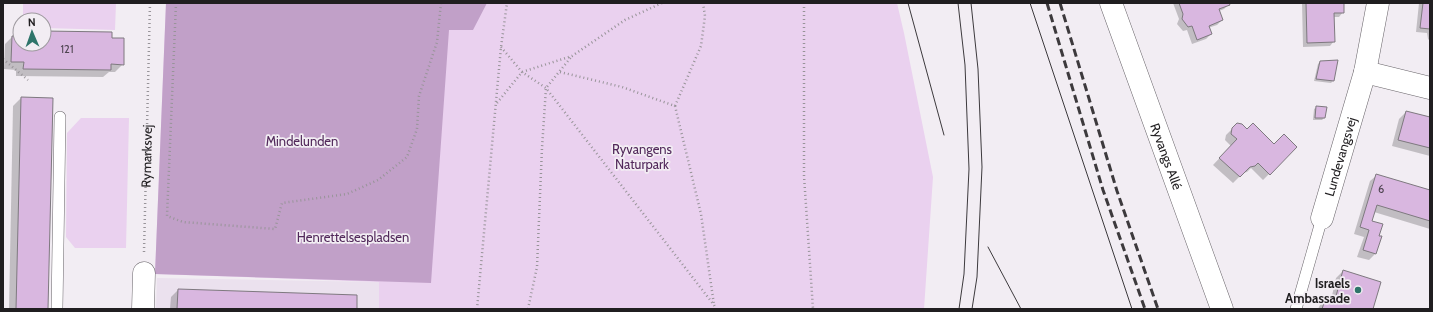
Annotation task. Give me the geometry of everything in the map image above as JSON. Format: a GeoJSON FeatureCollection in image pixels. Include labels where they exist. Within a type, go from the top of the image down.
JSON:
{"type":"FeatureCollection","features":[{"type":"Feature","properties":{"kind":"street","name":"Ryvangs Allé"},"geometry":{"type":"LineString","coordinates":[[1111,3],[1222,309]]}},
{"type":"Feature","properties":{"kind":"street","name":"Lundevangsvej"},"geometry":{"type":"LineString","coordinates":[[1322,218],[1365,72],[1378,3]]}},
{"type":"Feature","properties":{"kind":"street"},"geometry":{"type":"LineString","coordinates":[[1365,72],[1430,88]]}},
{"type":"Feature","properties":{"kind":"street"},"geometry":{"type":"LineString","coordinates":[[143,309],[144,273]]}},
{"type":"Feature","properties":{"kind":"lane"},"geometry":{"type":"LineString","coordinates":[[56,309],[60,118]]}},
{"type":"Feature","properties":{"kind":"lane","name":"Lundevangsvej"},"geometry":{"type":"LineString","coordinates":[[1296,309],[1322,218]]}},
{"type":"Feature","properties":{"kind":"path","name":"Rymarksvej"},"geometry":{"type":"LineString","coordinates":[[144,273],[150,3]]}},
{"type":"Feature","properties":{"kind":"path"},"geometry":{"type":"LineString","coordinates":[[176,3],[167,216],[183,222],[275,229],[282,203],[347,194],[378,180],[407,157],[417,129],[419,96],[437,42],[441,3]]}},
{"type":"Feature","properties":{"kind":"path"},"geometry":{"type":"LineString","coordinates":[[477,309],[497,104],[501,47],[507,3]]}},
{"type":"Feature","properties":{"kind":"path"},"geometry":{"type":"LineString","coordinates":[[497,104],[522,72],[572,56],[625,20],[662,3]]}},
{"type":"Feature","properties":{"kind":"path"},"geometry":{"type":"LineString","coordinates":[[703,3],[705,16],[701,46],[675,106],[701,214],[714,305]]}},
{"type":"Feature","properties":{"kind":"path"},"geometry":{"type":"LineString","coordinates":[[804,3],[804,176],[813,309]]}},
{"type":"Feature","properties":{"kind":"path"},"geometry":{"type":"LineString","coordinates":[[501,47],[522,72],[546,88],[716,309]]}},
{"type":"Feature","properties":{"kind":"path"},"geometry":{"type":"LineString","coordinates":[[528,309],[537,267],[546,88],[572,56]]}},
{"type":"Feature","properties":{"kind":"path"},"geometry":{"type":"LineString","coordinates":[[3,59],[28,80]]}},
{"type":"Feature","properties":{"kind":"path"},"geometry":{"type":"LineString","coordinates":[[560,72],[622,87],[675,106]]}},
{"type":"Feature","properties":{"kind":"shaded area"},"geometry":{"type":"Polygon","coordinates":[[[157,278],[380,282],[379,309],[156,309],[157,278]]]}},
{"type":"Feature","properties":{"kind":"green space"},"geometry":{"type":"Polygon","coordinates":[[[23,3],[116,3],[115,30],[52,28],[52,12],[23,12],[23,3]]]}},
{"type":"Feature","properties":{"kind":"green space"},"geometry":{"type":"Polygon","coordinates":[[[166,3],[897,3],[933,177],[924,309],[379,309],[379,282],[155,274],[166,3]]]}},
{"type":"Feature","properties":{"kind":"green space","name":"Mindelunden"},"geometry":{"type":"Polygon","coordinates":[[[166,3],[487,3],[473,30],[449,30],[431,283],[155,274],[166,3]]]}},
{"type":"Feature","properties":{"kind":"green space"},"geometry":{"type":"Polygon","coordinates":[[[81,118],[129,118],[126,248],[75,248],[66,237],[67,133],[81,118]]]}},
{"type":"Feature","properties":{"kind":"building"},"geometry":{"type":"Polygon","coordinates":[[[1179,3],[1229,3],[1230,5],[1219,9],[1223,20],[1209,26],[1212,34],[1197,40],[1192,26],[1188,27],[1182,19],[1183,14],[1179,3]]]}},
{"type":"Feature","properties":{"kind":"building"},"geometry":{"type":"Polygon","coordinates":[[[1306,3],[1344,3],[1344,13],[1334,13],[1335,42],[1307,43],[1306,3]]]}},
{"type":"Feature","properties":{"kind":"building"},"geometry":{"type":"Polygon","coordinates":[[[1423,3],[1430,3],[1430,29],[1420,28],[1423,3]]]}},
{"type":"Feature","properties":{"kind":"building"},"geometry":{"type":"Polygon","coordinates":[[[52,31],[112,32],[112,38],[124,38],[124,65],[111,64],[111,70],[23,69],[24,62],[11,62],[12,36],[12,52],[52,52],[52,31]]]}},
{"type":"Feature","properties":{"kind":"building"},"geometry":{"type":"Polygon","coordinates":[[[1338,60],[1334,81],[1316,79],[1320,61],[1338,60]]]}},
{"type":"Feature","properties":{"kind":"building"},"geometry":{"type":"Polygon","coordinates":[[[21,97],[53,98],[48,309],[16,309],[21,97]]]}},
{"type":"Feature","properties":{"kind":"building"},"geometry":{"type":"Polygon","coordinates":[[[1316,106],[1327,107],[1325,118],[1315,118],[1316,106]]]}},
{"type":"Feature","properties":{"kind":"building"},"geometry":{"type":"Polygon","coordinates":[[[1406,111],[1430,117],[1430,148],[1398,140],[1406,111]]]}},
{"type":"Feature","properties":{"kind":"building"},"geometry":{"type":"Polygon","coordinates":[[[1237,123],[1242,124],[1247,129],[1253,123],[1274,144],[1284,134],[1297,147],[1270,175],[1258,163],[1255,166],[1250,167],[1240,177],[1219,158],[1237,139],[1231,134],[1232,128],[1237,123]]]}},
{"type":"Feature","properties":{"kind":"building"},"geometry":{"type":"Polygon","coordinates":[[[1376,174],[1430,190],[1430,221],[1377,205],[1372,221],[1383,224],[1379,236],[1382,236],[1376,254],[1363,250],[1369,230],[1360,227],[1376,174]]]}},
{"type":"Feature","properties":{"kind":"building","name":"Israels Ambassade"},"geometry":{"type":"Polygon","coordinates":[[[1343,270],[1381,282],[1373,309],[1322,309],[1326,297],[1335,300],[1343,270]]]}},
{"type":"Feature","properties":{"kind":"building"},"geometry":{"type":"Polygon","coordinates":[[[178,289],[357,295],[357,309],[177,309],[178,289]]]}},
{"type":"Feature","properties":{"kind":"tram line"},"geometry":{"type":"LineString","coordinates":[[908,3],[944,135]]}},
{"type":"Feature","properties":{"kind":"tram line"},"geometry":{"type":"LineString","coordinates":[[958,3],[965,65],[969,169],[964,274],[959,309]]}},
{"type":"Feature","properties":{"kind":"tram line"},"geometry":{"type":"LineString","coordinates":[[971,3],[978,69],[982,167],[977,277],[972,309]]}},
{"type":"Feature","properties":{"kind":"tram line"},"geometry":{"type":"LineString","coordinates":[[1030,3],[1132,309]]}},
{"type":"Feature","properties":{"kind":"tram line"},"geometry":{"type":"LineString","coordinates":[[988,247],[1021,309]]}},
{"type":"Feature","properties":{"kind":"railway"},"geometry":{"type":"LineString","coordinates":[[1047,3],[1103,190],[1145,309]]}},
{"type":"Feature","properties":{"kind":"railway"},"geometry":{"type":"LineString","coordinates":[[1060,3],[1117,191],[1158,309]]}},
{"type":"Feature","properties":{"kind":"place","name":"Israels Ambassade"},"geometry":{"type":"Point","coordinates":[1358,290]}},
{"type":"Feature","properties":{"kind":"park label","name":"Ryvangens Naturpark"},"geometry":{"type":"Point","coordinates":[642,156]}},
{"type":"Feature","properties":{"kind":"park label","name":"Henrettelsespladsen"},"geometry":{"type":"Point","coordinates":[353,237]}}]}
